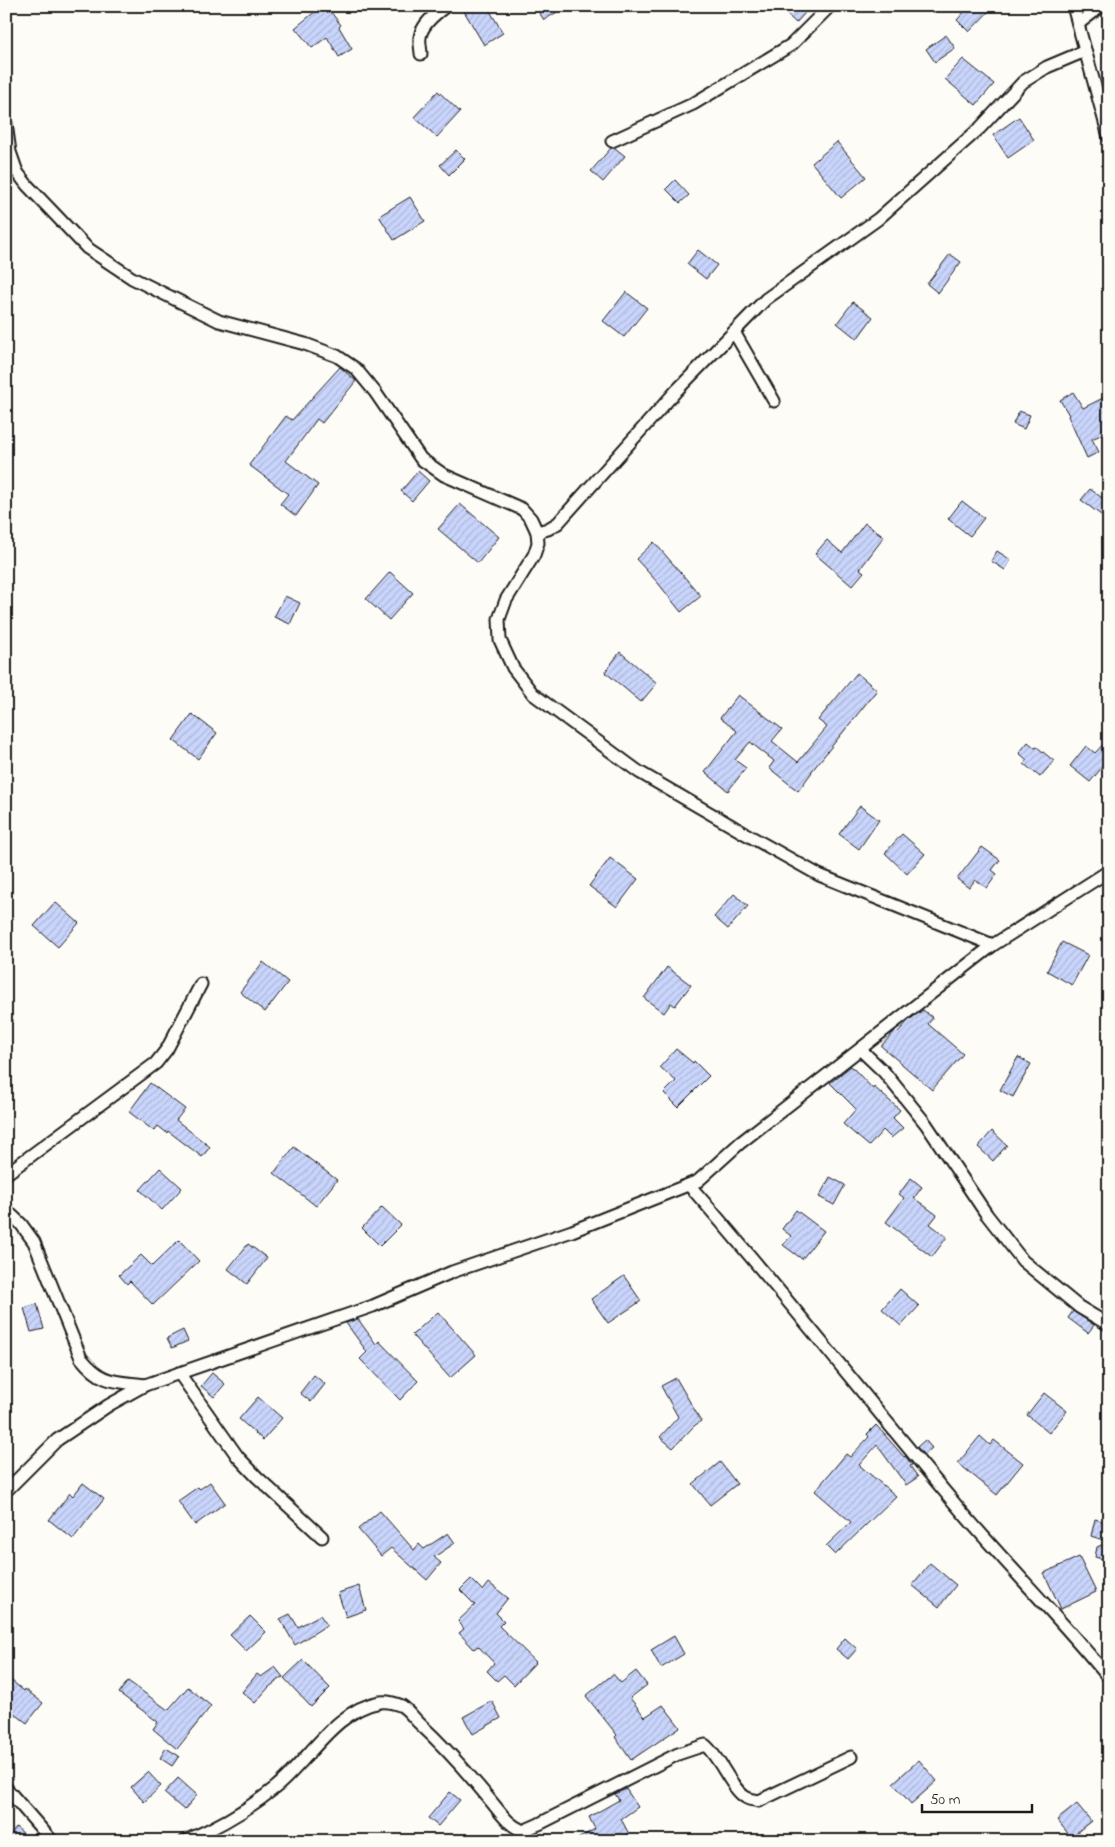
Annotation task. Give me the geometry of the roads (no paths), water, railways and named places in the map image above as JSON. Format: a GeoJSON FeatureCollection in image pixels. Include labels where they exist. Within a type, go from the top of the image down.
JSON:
{"type":"FeatureCollection","features":[{"type":"Feature","properties":{"kind":"street"},"geometry":{"type":"LineString","coordinates":[[421,54],[420,37],[424,27],[446,6]]}},
{"type":"Feature","properties":{"kind":"street"},"geometry":{"type":"LineString","coordinates":[[612,141],[693,104],[783,50],[830,6]]}},
{"type":"Feature","properties":{"kind":"street"},"geometry":{"type":"LineString","coordinates":[[1073,6],[1109,137]]}},
{"type":"Feature","properties":{"kind":"street"},"geometry":{"type":"LineString","coordinates":[[1078,24],[1101,6]]}},
{"type":"Feature","properties":{"kind":"street"},"geometry":{"type":"LineString","coordinates":[[538,532],[548,529],[558,522],[677,390],[766,299],[878,219],[972,135],[1024,82],[1047,67],[1085,51]]}},
{"type":"Feature","properties":{"kind":"street"},"geometry":{"type":"LineString","coordinates":[[6,123],[10,152],[17,172],[86,248],[132,278],[220,321],[247,330],[306,344],[337,356],[356,369],[375,392],[421,459],[444,475],[522,509],[532,519],[538,532],[538,543],[534,555],[506,600],[499,620],[500,640],[512,668],[533,694],[639,772],[819,874],[871,897],[993,945]]}},
{"type":"Feature","properties":{"kind":"street"},"geometry":{"type":"LineString","coordinates":[[734,332],[774,401]]}},
{"type":"Feature","properties":{"kind":"street"},"geometry":{"type":"LineString","coordinates":[[6,1491],[57,1440],[109,1405],[145,1385],[373,1306],[452,1272],[572,1231],[698,1181],[740,1143],[993,945],[1109,871]]}},
{"type":"Feature","properties":{"kind":"street"},"geometry":{"type":"LineString","coordinates":[[6,1174],[156,1063],[167,1049],[201,984]]}},
{"type":"Feature","properties":{"kind":"street"},"geometry":{"type":"LineString","coordinates":[[861,1050],[884,1072],[920,1116],[987,1214],[1023,1260],[1079,1308],[1109,1325]]}},
{"type":"Feature","properties":{"kind":"street"},"geometry":{"type":"LineString","coordinates":[[689,1185],[783,1294],[956,1506],[1109,1678]]}},
{"type":"Feature","properties":{"kind":"street"},"geometry":{"type":"LineString","coordinates":[[6,1210],[21,1224],[34,1242],[81,1358],[92,1371],[107,1380],[145,1385]]}},
{"type":"Feature","properties":{"kind":"street"},"geometry":{"type":"LineString","coordinates":[[179,1373],[238,1457],[322,1537]]}},
{"type":"Feature","properties":{"kind":"street"},"geometry":{"type":"LineString","coordinates":[[184,1841],[239,1815],[277,1786],[350,1714],[367,1704],[387,1701],[403,1707],[430,1732],[491,1800],[504,1819],[523,1831],[697,1746],[705,1745],[711,1749],[736,1786],[746,1797],[759,1801],[851,1757]]}},
{"type":"Feature","properties":{"kind":"street"},"geometry":{"type":"LineString","coordinates":[[6,1788],[52,1841]]}}]}
